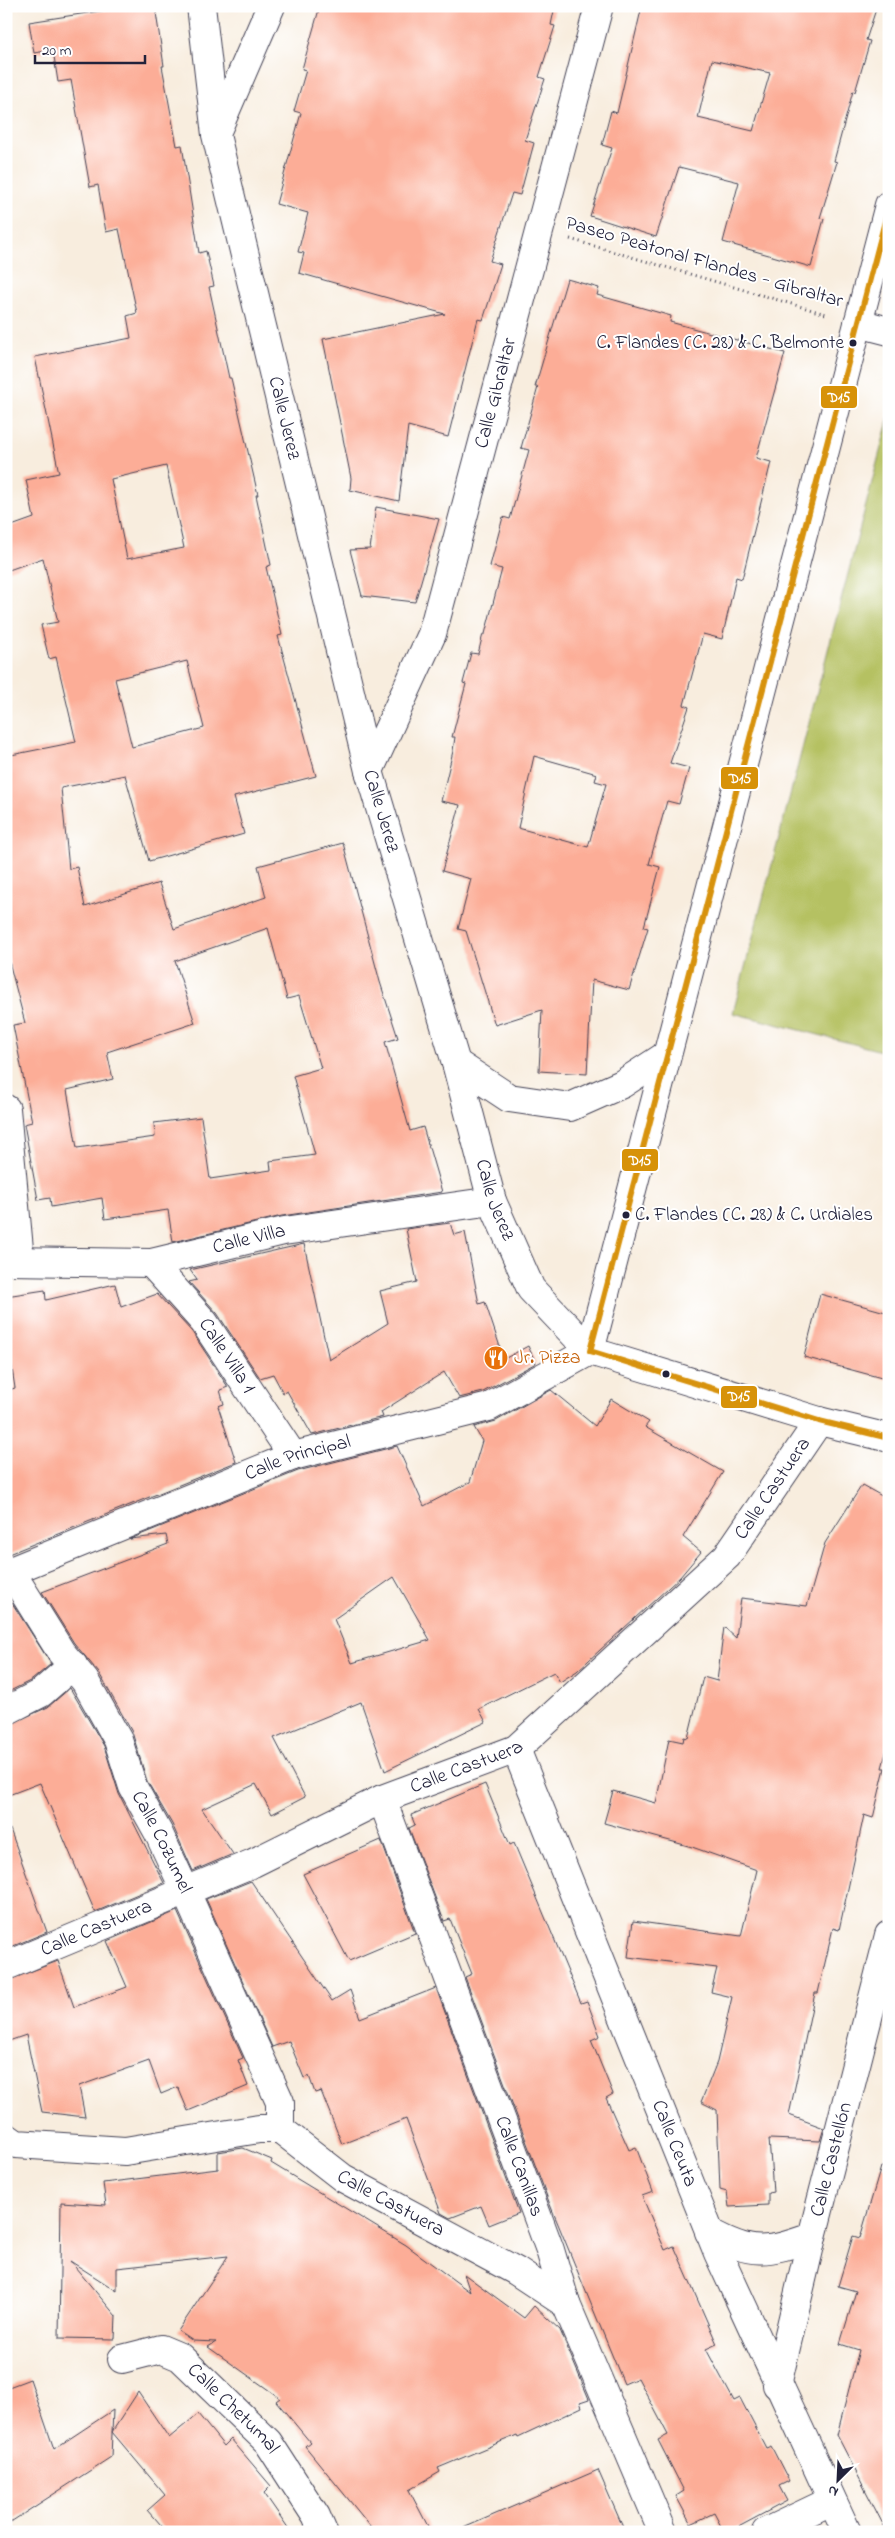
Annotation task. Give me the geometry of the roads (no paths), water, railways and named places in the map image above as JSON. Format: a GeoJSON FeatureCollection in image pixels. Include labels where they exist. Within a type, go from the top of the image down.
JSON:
{"type":"FeatureCollection","features":[{"type":"Feature","properties":{"kind":"street","name":"Calle Jerez"},"geometry":{"type":"LineString","coordinates":[[201,6],[216,135],[369,771],[456,1063],[492,1201],[531,1289],[590,1351],[819,1421],[889,1438]]}},
{"type":"Feature","properties":{"kind":"street"},"geometry":{"type":"LineString","coordinates":[[216,135],[271,6]]}},
{"type":"Feature","properties":{"kind":"street","name":"Calle Gibraltar"},"geometry":{"type":"LineString","coordinates":[[369,771],[432,634],[541,231],[599,6]]}},
{"type":"Feature","properties":{"kind":"street"},"geometry":{"type":"LineString","coordinates":[[590,1351],[665,1056],[889,205]]}},
{"type":"Feature","properties":{"kind":"street"},"geometry":{"type":"LineString","coordinates":[[858,323],[889,331]]}},
{"type":"Feature","properties":{"kind":"street"},"geometry":{"type":"LineString","coordinates":[[456,1063],[510,1098],[570,1107],[622,1084],[665,1056]]}},
{"type":"Feature","properties":{"kind":"street"},"geometry":{"type":"LineString","coordinates":[[6,1110],[13,1260]]}},
{"type":"Feature","properties":{"kind":"street","name":"Calle Villa"},"geometry":{"type":"LineString","coordinates":[[13,1260],[151,1263],[284,1231],[492,1201]]}},
{"type":"Feature","properties":{"kind":"street","name":"Calle Villa 1"},"geometry":{"type":"LineString","coordinates":[[151,1263],[204,1322],[293,1456]]}},
{"type":"Feature","properties":{"kind":"street","name":"Calle Principal"},"geometry":{"type":"LineString","coordinates":[[8,1573],[293,1456],[489,1407],[590,1351]]}},
{"type":"Feature","properties":{"kind":"street","name":"Calle Castuera"},"geometry":{"type":"LineString","coordinates":[[6,1966],[252,1863],[382,1799],[516,1749],[727,1556],[819,1421]]}},
{"type":"Feature","properties":{"kind":"street","name":"Calle Cozumel"},"geometry":{"type":"LineString","coordinates":[[8,1573],[61,1652],[85,1681],[118,1740],[133,1787],[158,1832],[280,2102],[280,2129]]}},
{"type":"Feature","properties":{"kind":"street"},"geometry":{"type":"LineString","coordinates":[[6,1711],[41,1692],[73,1665]]}},
{"type":"Feature","properties":{"kind":"street","name":"Calle Ceuta"},"geometry":{"type":"LineString","coordinates":[[516,1749],[709,2232],[777,2385],[831,2502],[847,2532]]}},
{"type":"Feature","properties":{"kind":"street","name":"Calle Canillas"},"geometry":{"type":"LineString","coordinates":[[382,1799],[550,2250],[566,2304],[663,2532]]}},
{"type":"Feature","properties":{"kind":"street","name":"Calle Castellón"},"geometry":{"type":"LineString","coordinates":[[777,2385],[812,2237],[889,1935]]}},
{"type":"Feature","properties":{"kind":"street"},"geometry":{"type":"LineString","coordinates":[[6,2137],[16,2144],[125,2151],[259,2129],[280,2129]]}},
{"type":"Feature","properties":{"kind":"street","name":"Calle Castuera"},"geometry":{"type":"LineString","coordinates":[[280,2129],[343,2178],[516,2271],[566,2304]]}},
{"type":"Feature","properties":{"kind":"street"},"geometry":{"type":"LineString","coordinates":[[709,2232],[745,2248],[776,2250],[812,2237]]}},
{"type":"Feature","properties":{"kind":"street","name":"Calle Chetumal"},"geometry":{"type":"LineString","coordinates":[[122,2359],[146,2351],[161,2349],[180,2357],[268,2442],[319,2524]]}},
{"type":"Feature","properties":{"kind":"street"},"geometry":{"type":"LineString","coordinates":[[766,2532],[831,2502]]}},
{"type":"Feature","properties":{"kind":"place","name":"C. Flandes (C. 28) & C. Belmonte"},"geometry":{"type":"Point","coordinates":[853,343]}},
{"type":"Feature","properties":{"kind":"place","name":"C. Flandes (C. 28) & C. Urdiales"},"geometry":{"type":"Point","coordinates":[626,1215]}},
{"type":"Feature","properties":{"kind":"place","name":"Jr. Pizza"},"geometry":{"type":"Point","coordinates":[496,1358]}}]}
